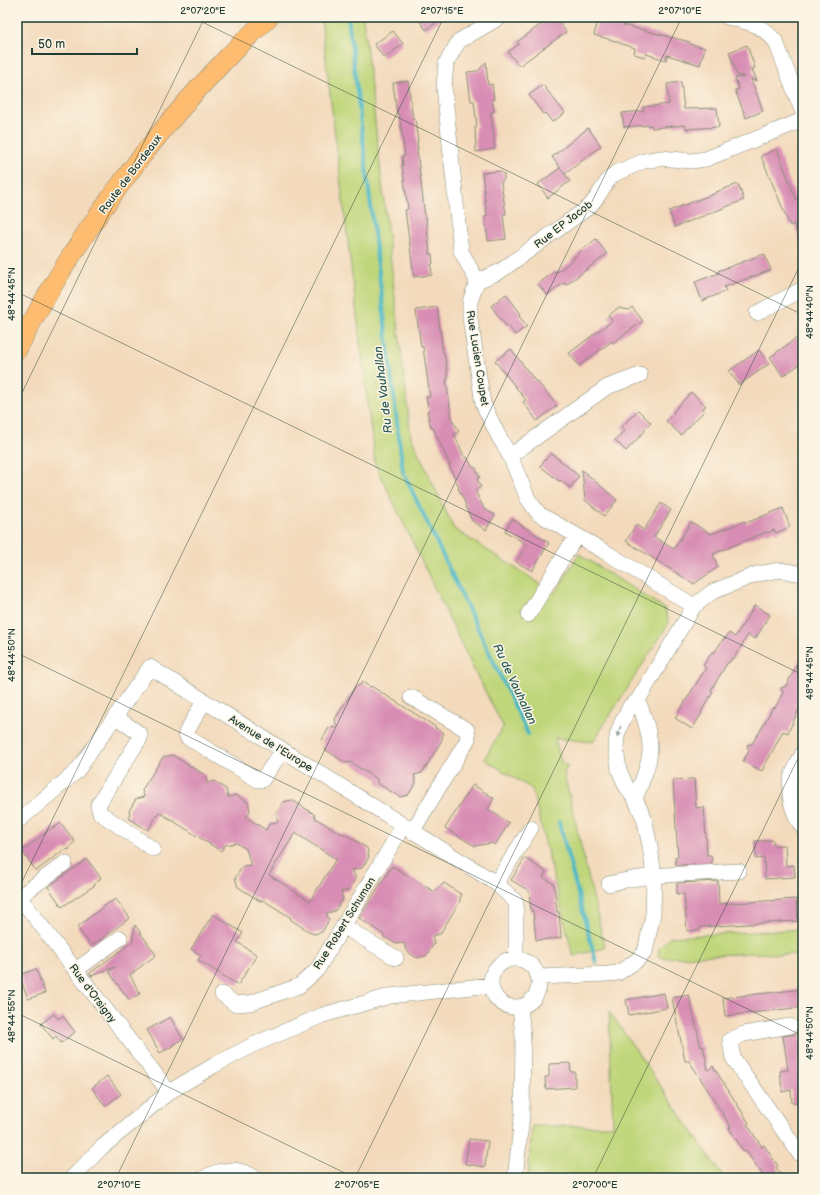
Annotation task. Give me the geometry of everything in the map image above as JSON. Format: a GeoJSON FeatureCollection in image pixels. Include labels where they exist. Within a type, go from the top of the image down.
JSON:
{"type":"FeatureCollection","features":[{"type":"Feature","properties":{"kind":"main road","name":"Route de Bordeaux"},"geometry":{"type":"LineString","coordinates":[[17,350],[32,321],[109,200],[165,127],[226,59],[269,17]]}},
{"type":"Feature","properties":{"kind":"street"},"geometry":{"type":"LineString","coordinates":[[477,281],[461,251],[444,87],[446,63],[459,41],[500,17]]}},
{"type":"Feature","properties":{"kind":"street"},"geometry":{"type":"LineString","coordinates":[[727,17],[756,25],[768,32],[776,42],[803,113]]}},
{"type":"Feature","properties":{"kind":"street","name":"Rue EP Jacob"},"geometry":{"type":"LineString","coordinates":[[477,281],[499,272],[590,206],[609,179],[616,173],[644,161],[661,158],[691,161],[706,159],[803,120]]}},
{"type":"Feature","properties":{"kind":"street","name":"Rue Lucien Coupet"},"geometry":{"type":"LineString","coordinates":[[477,281],[470,302],[470,318],[483,404],[510,456],[528,499],[539,514],[694,606]]}},
{"type":"Feature","properties":{"kind":"street"},"geometry":{"type":"LineString","coordinates":[[757,313],[803,289]]}},
{"type":"Feature","properties":{"kind":"street"},"geometry":{"type":"LineString","coordinates":[[510,456],[607,387],[640,375]]}},
{"type":"Feature","properties":{"kind":"street"},"geometry":{"type":"LineString","coordinates":[[528,615],[576,536]]}},
{"type":"Feature","properties":{"kind":"street"},"geometry":{"type":"LineString","coordinates":[[539,977],[618,973],[636,961],[645,952],[653,914],[653,862],[644,818],[635,798],[626,786],[619,770],[616,747],[617,736],[621,724],[630,706],[638,700],[694,606],[712,592],[757,574],[780,570],[803,574]]}},
{"type":"Feature","properties":{"kind":"street","name":"Avenue de l'Europe"},"geometry":{"type":"LineString","coordinates":[[17,822],[77,772],[150,668],[496,883],[516,902],[516,958]]}},
{"type":"Feature","properties":{"kind":"street","name":"Rue Robert Schuman"},"geometry":{"type":"LineString","coordinates":[[222,994],[235,1004],[250,1004],[299,986],[317,970],[343,926],[468,739],[467,730],[411,698]]}},
{"type":"Feature","properties":{"kind":"street"},"geometry":{"type":"LineString","coordinates":[[635,798],[647,765],[650,748],[647,725],[638,700]]}},
{"type":"Feature","properties":{"kind":"street"},"geometry":{"type":"LineString","coordinates":[[204,701],[186,733],[187,737],[258,780],[262,780],[283,750]]}},
{"type":"Feature","properties":{"kind":"street"},"geometry":{"type":"LineString","coordinates":[[116,717],[140,734],[140,738],[98,806],[100,813],[153,849]]}},
{"type":"Feature","properties":{"kind":"street"},"geometry":{"type":"LineString","coordinates":[[803,753],[791,777],[789,788],[792,807],[799,823],[803,828]]}},
{"type":"Feature","properties":{"kind":"street"},"geometry":{"type":"LineString","coordinates":[[496,883],[531,828]]}},
{"type":"Feature","properties":{"kind":"street"},"geometry":{"type":"LineString","coordinates":[[18,895],[65,863]]}},
{"type":"Feature","properties":{"kind":"street"},"geometry":{"type":"LineString","coordinates":[[610,884],[625,880],[654,877],[739,871]]}},
{"type":"Feature","properties":{"kind":"street","name":"Rue d'Orsigny"},"geometry":{"type":"LineString","coordinates":[[18,895],[169,1092]]}},
{"type":"Feature","properties":{"kind":"street"},"geometry":{"type":"LineString","coordinates":[[343,926],[396,958]]}},
{"type":"Feature","properties":{"kind":"street"},"geometry":{"type":"LineString","coordinates":[[76,970],[120,938]]}},
{"type":"Feature","properties":{"kind":"street"},"geometry":{"type":"LineString","coordinates":[[510,958],[526,961],[536,970],[539,977],[538,992],[534,999],[528,1004],[520,1007],[504,1005],[493,993],[491,978],[494,971],[499,965],[510,958]]}},
{"type":"Feature","properties":{"kind":"street"},"geometry":{"type":"LineString","coordinates":[[72,1178],[101,1148],[169,1092],[213,1066],[253,1045],[323,1015],[390,996],[491,985]]}},
{"type":"Feature","properties":{"kind":"street"},"geometry":{"type":"LineString","coordinates":[[515,1178],[522,1116],[523,1036],[520,1007]]}},
{"type":"Feature","properties":{"kind":"street"},"geometry":{"type":"LineString","coordinates":[[790,1026],[744,1034],[730,1040],[733,1058],[799,1153],[803,1152]]}},
{"type":"Feature","properties":{"kind":"street"},"geometry":{"type":"LineString","coordinates":[[204,1178],[216,1172],[230,1170],[244,1172],[255,1178]]}},
{"type":"Feature","properties":{"kind":"green space"},"geometry":{"type":"Polygon","coordinates":[[[327,17],[363,17],[411,437],[454,529],[555,593],[579,554],[665,609],[669,623],[593,742],[555,738],[561,762],[568,766],[564,773],[605,948],[573,956],[532,789],[484,759],[503,727],[504,728],[474,670],[375,464],[321,20],[327,17]]]}},
{"type":"Feature","properties":{"kind":"green space"},"geometry":{"type":"Polygon","coordinates":[[[803,929],[803,955],[753,953],[663,958],[658,956],[659,948],[670,937],[803,929]]]}},
{"type":"Feature","properties":{"kind":"green space"},"geometry":{"type":"Polygon","coordinates":[[[609,1011],[724,1178],[528,1178],[532,1126],[613,1126],[609,1011]]]}},
{"type":"Feature","properties":{"kind":"building"},"geometry":{"type":"Polygon","coordinates":[[[417,17],[444,17],[426,30],[417,17]]]}},
{"type":"Feature","properties":{"kind":"building"},"geometry":{"type":"Polygon","coordinates":[[[551,17],[556,17],[566,32],[519,66],[508,52],[519,44],[517,42],[551,17]]]}},
{"type":"Feature","properties":{"kind":"building"},"geometry":{"type":"Polygon","coordinates":[[[599,17],[607,17],[624,23],[623,25],[690,42],[690,44],[705,48],[700,65],[667,55],[666,60],[646,54],[645,57],[634,54],[635,48],[594,35],[599,17]]]}},
{"type":"Feature","properties":{"kind":"building"},"geometry":{"type":"Polygon","coordinates":[[[393,31],[403,44],[384,58],[374,44],[393,31]]]}},
{"type":"Feature","properties":{"kind":"building"},"geometry":{"type":"Polygon","coordinates":[[[747,45],[755,68],[752,69],[757,81],[751,79],[763,111],[746,118],[735,90],[739,89],[735,78],[744,77],[737,75],[729,52],[747,45]]]}},
{"type":"Feature","properties":{"kind":"building"},"geometry":{"type":"Polygon","coordinates":[[[486,62],[488,85],[492,84],[494,99],[492,99],[494,112],[491,112],[495,149],[476,152],[475,127],[477,127],[474,101],[471,101],[467,72],[478,71],[486,62]]]}},
{"type":"Feature","properties":{"kind":"building"},"geometry":{"type":"Polygon","coordinates":[[[408,81],[413,119],[415,119],[425,217],[430,254],[432,254],[433,264],[431,264],[432,275],[414,277],[405,210],[408,209],[402,156],[405,156],[393,83],[408,81]]]}},
{"type":"Feature","properties":{"kind":"building"},"geometry":{"type":"Polygon","coordinates":[[[681,82],[684,109],[717,108],[719,127],[686,129],[685,125],[652,128],[651,125],[624,127],[622,113],[644,111],[643,107],[669,104],[667,84],[681,82]]]}},
{"type":"Feature","properties":{"kind":"building"},"geometry":{"type":"Polygon","coordinates":[[[543,85],[565,113],[552,122],[545,113],[543,114],[529,95],[543,85]]]}},
{"type":"Feature","properties":{"kind":"building"},"geometry":{"type":"Polygon","coordinates":[[[588,128],[601,146],[565,174],[552,157],[588,128]]]}},
{"type":"Feature","properties":{"kind":"building"},"geometry":{"type":"Polygon","coordinates":[[[777,149],[796,199],[798,198],[803,209],[803,246],[794,224],[790,226],[761,156],[777,149]]]}},
{"type":"Feature","properties":{"kind":"building"},"geometry":{"type":"Polygon","coordinates":[[[560,168],[570,181],[548,198],[538,184],[560,168]]]}},
{"type":"Feature","properties":{"kind":"building"},"geometry":{"type":"Polygon","coordinates":[[[499,171],[504,174],[504,179],[501,183],[506,214],[503,214],[506,239],[488,241],[485,217],[487,216],[482,173],[499,171]]]}},
{"type":"Feature","properties":{"kind":"building"},"geometry":{"type":"Polygon","coordinates":[[[738,184],[744,200],[675,227],[669,211],[738,184]]]}},
{"type":"Feature","properties":{"kind":"building"},"geometry":{"type":"Polygon","coordinates":[[[596,239],[607,254],[566,285],[564,283],[547,295],[538,284],[574,259],[573,258],[578,253],[596,239]]]}},
{"type":"Feature","properties":{"kind":"building"},"geometry":{"type":"Polygon","coordinates":[[[764,254],[771,270],[724,287],[726,291],[702,301],[695,282],[719,273],[718,271],[764,254]]]}},
{"type":"Feature","properties":{"kind":"building"},"geometry":{"type":"Polygon","coordinates":[[[506,294],[521,314],[519,316],[527,326],[515,335],[491,306],[506,294]]]}},
{"type":"Feature","properties":{"kind":"building"},"geometry":{"type":"Polygon","coordinates":[[[437,307],[443,353],[447,370],[448,380],[446,380],[452,420],[459,431],[454,434],[465,458],[467,457],[473,468],[475,467],[480,477],[477,479],[481,487],[475,490],[484,509],[495,515],[486,530],[472,521],[449,466],[450,465],[433,428],[431,428],[427,411],[429,411],[426,397],[430,397],[416,310],[437,307]]]}},
{"type":"Feature","properties":{"kind":"building"},"geometry":{"type":"Polygon","coordinates":[[[632,307],[643,321],[613,343],[612,341],[579,366],[569,353],[612,321],[608,316],[618,308],[629,310],[632,307]]]}},
{"type":"Feature","properties":{"kind":"building"},"geometry":{"type":"Polygon","coordinates":[[[798,337],[803,344],[803,362],[783,376],[770,357],[798,337]]]}},
{"type":"Feature","properties":{"kind":"building"},"geometry":{"type":"Polygon","coordinates":[[[511,349],[536,382],[537,381],[557,406],[537,421],[523,402],[526,400],[495,361],[511,349]]]}},
{"type":"Feature","properties":{"kind":"building"},"geometry":{"type":"Polygon","coordinates":[[[759,350],[769,364],[739,385],[729,371],[759,350]]]}},
{"type":"Feature","properties":{"kind":"building"},"geometry":{"type":"Polygon","coordinates":[[[691,392],[706,406],[703,408],[704,411],[681,435],[666,421],[691,392]]]}},
{"type":"Feature","properties":{"kind":"building"},"geometry":{"type":"Polygon","coordinates":[[[638,410],[651,423],[644,429],[645,431],[626,451],[615,440],[624,431],[621,427],[638,410]]]}},
{"type":"Feature","properties":{"kind":"building"},"geometry":{"type":"Polygon","coordinates":[[[551,453],[579,476],[570,488],[540,466],[551,453]]]}},
{"type":"Feature","properties":{"kind":"building"},"geometry":{"type":"Polygon","coordinates":[[[582,470],[617,500],[604,516],[585,500],[582,470]]]}},
{"type":"Feature","properties":{"kind":"building"},"geometry":{"type":"Polygon","coordinates":[[[661,503],[671,510],[654,537],[674,549],[691,522],[711,534],[745,521],[746,523],[783,508],[790,527],[776,533],[774,530],[767,533],[766,532],[713,554],[718,567],[694,584],[626,541],[636,525],[644,530],[661,503]]]}},
{"type":"Feature","properties":{"kind":"building"},"geometry":{"type":"Polygon","coordinates":[[[512,519],[549,543],[532,571],[516,562],[527,545],[505,531],[512,519]]]}},
{"type":"Feature","properties":{"kind":"building"},"geometry":{"type":"Polygon","coordinates":[[[755,605],[770,615],[755,639],[748,635],[734,658],[732,658],[729,663],[728,662],[711,690],[713,692],[692,729],[675,718],[706,668],[703,666],[712,652],[714,653],[729,633],[735,637],[755,605]]]}},
{"type":"Feature","properties":{"kind":"building"},"geometry":{"type":"Polygon","coordinates":[[[803,653],[803,700],[788,733],[783,731],[762,771],[743,761],[749,751],[747,745],[752,744],[773,707],[775,708],[783,693],[781,688],[786,686],[803,653]]]}},
{"type":"Feature","properties":{"kind":"building"},"geometry":{"type":"Polygon","coordinates":[[[362,682],[370,687],[371,686],[444,733],[442,740],[422,773],[414,775],[416,783],[408,795],[400,797],[377,783],[377,779],[350,762],[346,763],[324,749],[322,740],[329,728],[337,727],[335,719],[356,686],[360,685],[362,682]]]}},
{"type":"Feature","properties":{"kind":"building"},"geometry":{"type":"Polygon","coordinates":[[[172,755],[205,775],[207,783],[214,781],[226,789],[228,797],[236,795],[248,802],[250,811],[246,817],[266,830],[270,823],[278,822],[276,814],[283,802],[292,800],[314,814],[315,818],[367,848],[369,857],[362,868],[352,870],[356,878],[349,890],[341,892],[343,899],[335,911],[326,913],[329,920],[322,932],[313,934],[263,900],[260,901],[238,887],[235,878],[243,866],[251,865],[246,849],[236,843],[225,845],[221,851],[159,812],[148,830],[128,818],[130,814],[129,811],[136,799],[144,797],[142,790],[163,757],[172,755]],[[295,833],[269,875],[310,901],[336,859],[295,833]]]}},
{"type":"Feature","properties":{"kind":"building"},"geometry":{"type":"Polygon","coordinates":[[[694,779],[696,808],[704,807],[707,855],[711,855],[712,864],[676,865],[675,857],[678,857],[673,780],[694,779]]]}},
{"type":"Feature","properties":{"kind":"building"},"geometry":{"type":"Polygon","coordinates":[[[473,785],[494,798],[488,809],[509,823],[495,845],[492,843],[475,846],[445,828],[473,785]]]}},
{"type":"Feature","properties":{"kind":"building"},"geometry":{"type":"Polygon","coordinates":[[[61,823],[75,842],[70,846],[69,850],[65,849],[36,871],[22,851],[53,827],[54,828],[61,823]]]}},
{"type":"Feature","properties":{"kind":"building"},"geometry":{"type":"Polygon","coordinates":[[[773,840],[774,846],[785,845],[786,866],[794,865],[795,877],[765,879],[764,858],[756,859],[755,841],[773,840]]]}},
{"type":"Feature","properties":{"kind":"building"},"geometry":{"type":"Polygon","coordinates":[[[525,858],[546,872],[543,877],[554,884],[557,912],[559,912],[561,938],[536,940],[529,891],[511,880],[525,858]]]}},
{"type":"Feature","properties":{"kind":"building"},"geometry":{"type":"Polygon","coordinates":[[[87,859],[101,878],[95,883],[95,885],[62,907],[48,887],[87,859]]]}},
{"type":"Feature","properties":{"kind":"building"},"geometry":{"type":"Polygon","coordinates":[[[392,866],[435,892],[438,887],[444,883],[462,895],[460,901],[440,934],[432,936],[434,944],[426,956],[417,958],[406,951],[404,943],[396,944],[359,918],[392,866]]]}},
{"type":"Feature","properties":{"kind":"building"},"geometry":{"type":"Polygon","coordinates":[[[718,881],[719,904],[796,899],[798,921],[700,927],[700,930],[687,931],[684,894],[677,894],[677,883],[718,881]]]}},
{"type":"Feature","properties":{"kind":"building"},"geometry":{"type":"Polygon","coordinates":[[[116,899],[130,918],[91,946],[77,927],[108,903],[116,899]]]}},
{"type":"Feature","properties":{"kind":"building"},"geometry":{"type":"Polygon","coordinates":[[[213,914],[243,933],[237,942],[257,955],[238,985],[198,960],[201,955],[191,949],[213,914]]]}},
{"type":"Feature","properties":{"kind":"building"},"geometry":{"type":"Polygon","coordinates":[[[135,925],[156,955],[130,975],[140,994],[129,1000],[109,972],[115,967],[91,976],[90,973],[132,942],[135,925]]]}},
{"type":"Feature","properties":{"kind":"building"},"geometry":{"type":"Polygon","coordinates":[[[36,969],[45,993],[28,999],[19,975],[36,969]]]}},
{"type":"Feature","properties":{"kind":"building"},"geometry":{"type":"Polygon","coordinates":[[[803,989],[803,1007],[725,1016],[723,998],[803,989]]]}},
{"type":"Feature","properties":{"kind":"building"},"geometry":{"type":"Polygon","coordinates":[[[664,993],[667,1008],[629,1015],[626,1000],[664,993]]]}},
{"type":"Feature","properties":{"kind":"building"},"geometry":{"type":"Polygon","coordinates":[[[689,995],[708,1070],[713,1066],[749,1123],[747,1124],[762,1147],[764,1145],[778,1166],[776,1168],[783,1178],[765,1178],[746,1151],[744,1152],[729,1128],[731,1127],[689,1061],[685,1061],[672,998],[689,995]]]}},
{"type":"Feature","properties":{"kind":"building"},"geometry":{"type":"Polygon","coordinates":[[[54,1014],[58,1019],[63,1016],[75,1032],[61,1043],[56,1036],[53,1039],[41,1024],[54,1014]]]}},
{"type":"Feature","properties":{"kind":"building"},"geometry":{"type":"Polygon","coordinates":[[[170,1017],[183,1039],[160,1053],[147,1030],[170,1017]]]}},
{"type":"Feature","properties":{"kind":"building"},"geometry":{"type":"Polygon","coordinates":[[[801,1033],[803,1058],[798,1058],[801,1088],[803,1088],[803,1101],[792,1103],[791,1090],[782,1092],[780,1071],[788,1070],[783,1036],[801,1033]]]}},
{"type":"Feature","properties":{"kind":"building"},"geometry":{"type":"Polygon","coordinates":[[[570,1063],[571,1072],[575,1072],[575,1087],[546,1089],[545,1077],[549,1077],[549,1064],[570,1063]]]}},
{"type":"Feature","properties":{"kind":"building"},"geometry":{"type":"Polygon","coordinates":[[[107,1076],[121,1094],[105,1106],[92,1088],[107,1076]]]}},
{"type":"Feature","properties":{"kind":"building"},"geometry":{"type":"Polygon","coordinates":[[[469,1139],[488,1141],[485,1167],[465,1164],[469,1139]]]}},
{"type":"Feature","properties":{"kind":"waterway","name":"Ru de Vauhallan"},"geometry":{"type":"LineString","coordinates":[[348,17],[403,472],[528,734]]}},
{"type":"Feature","properties":{"kind":"waterway","name":"Ru de Vauhallan"},"geometry":{"type":"LineString","coordinates":[[559,822],[596,962]]}}]}
